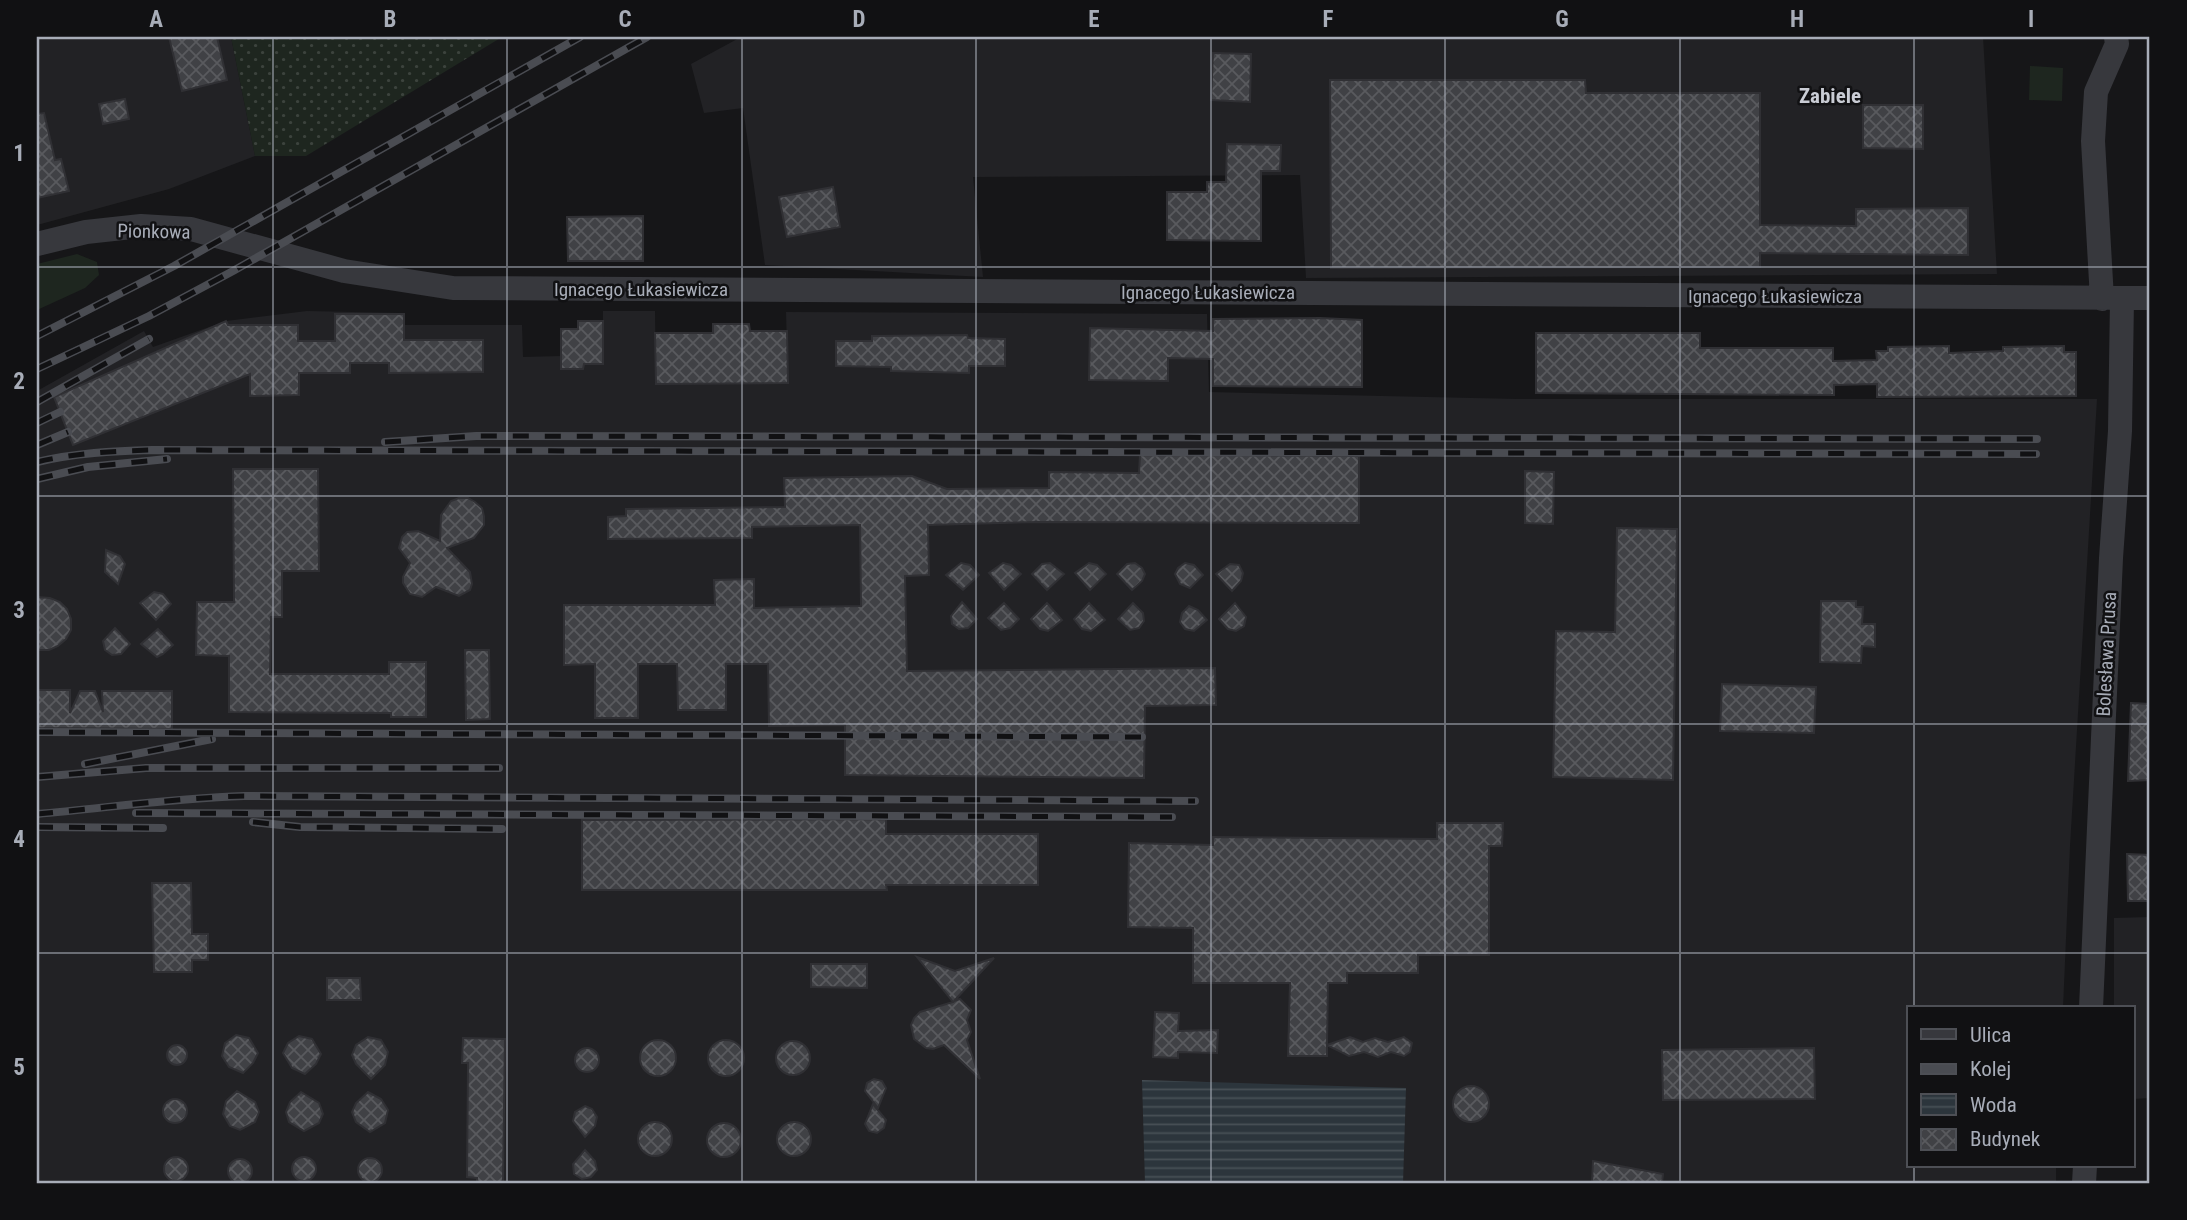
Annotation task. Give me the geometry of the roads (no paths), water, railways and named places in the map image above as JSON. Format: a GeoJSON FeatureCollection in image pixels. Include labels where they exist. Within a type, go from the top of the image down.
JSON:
{"type":"FeatureCollection","features":[{"type":"Feature","properties":{"kind":"street","name":"Bolesława Prusa"},"geometry":{"type":"LineString","coordinates":[[2091,1006],[2108,603],[2120,431],[2112,299],[2093,141],[2096,92],[2117,44],[2116,37]]}},
{"type":"Feature","properties":{"kind":"street","name":"Pionkowa"},"geometry":{"type":"LineString","coordinates":[[37,244],[86,232],[141,226],[191,229],[271,250]]}},
{"type":"Feature","properties":{"kind":"street","name":"Ignacego Łukasiewicza"},"geometry":{"type":"LineString","coordinates":[[271,250],[344,271],[466,288],[2150,298]]}},
{"type":"Feature","properties":{"kind":"water"},"geometry":{"type":"Polygon","coordinates":[[[1142,1080],[1406,1088],[1403,1183],[1145,1183],[1142,1080]]]}},
{"type":"Feature","properties":{"kind":"railway"},"geometry":{"type":"LineString","coordinates":[[37,336],[174,266],[580,37]]}},
{"type":"Feature","properties":{"kind":"railway"},"geometry":{"type":"LineString","coordinates":[[37,369],[149,316],[233,271],[647,37]]}},
{"type":"Feature","properties":{"kind":"railway"},"geometry":{"type":"LineString","coordinates":[[37,402],[149,339]]}},
{"type":"Feature","properties":{"kind":"railway"},"geometry":{"type":"LineString","coordinates":[[37,423],[60,412]]}},
{"type":"Feature","properties":{"kind":"railway"},"geometry":{"type":"LineString","coordinates":[[37,445],[68,432]]}},
{"type":"Feature","properties":{"kind":"railway"},"geometry":{"type":"LineString","coordinates":[[385,442],[476,436],[2037,439]]}},
{"type":"Feature","properties":{"kind":"railway"},"geometry":{"type":"LineString","coordinates":[[37,462],[94,453],[152,450],[2036,454]]}},
{"type":"Feature","properties":{"kind":"railway"},"geometry":{"type":"LineString","coordinates":[[37,479],[88,467],[167,459]]}},
{"type":"Feature","properties":{"kind":"railway"},"geometry":{"type":"LineString","coordinates":[[37,732],[1142,737]]}},
{"type":"Feature","properties":{"kind":"railway"},"geometry":{"type":"LineString","coordinates":[[85,764],[212,739]]}},
{"type":"Feature","properties":{"kind":"railway"},"geometry":{"type":"LineString","coordinates":[[37,777],[146,768],[499,768]]}},
{"type":"Feature","properties":{"kind":"railway"},"geometry":{"type":"LineString","coordinates":[[37,814],[244,796],[1195,801]]}},
{"type":"Feature","properties":{"kind":"railway"},"geometry":{"type":"LineString","coordinates":[[136,813],[1172,817]]}},
{"type":"Feature","properties":{"kind":"railway"},"geometry":{"type":"LineString","coordinates":[[253,822],[300,827],[502,829]]}},
{"type":"Feature","properties":{"kind":"railway"},"geometry":{"type":"LineString","coordinates":[[37,827],[163,828]]}},
{"type":"Feature","properties":{"kind":"district","name":"Zabiele"},"geometry":{"type":"Point","coordinates":[1830,96]}}]}
